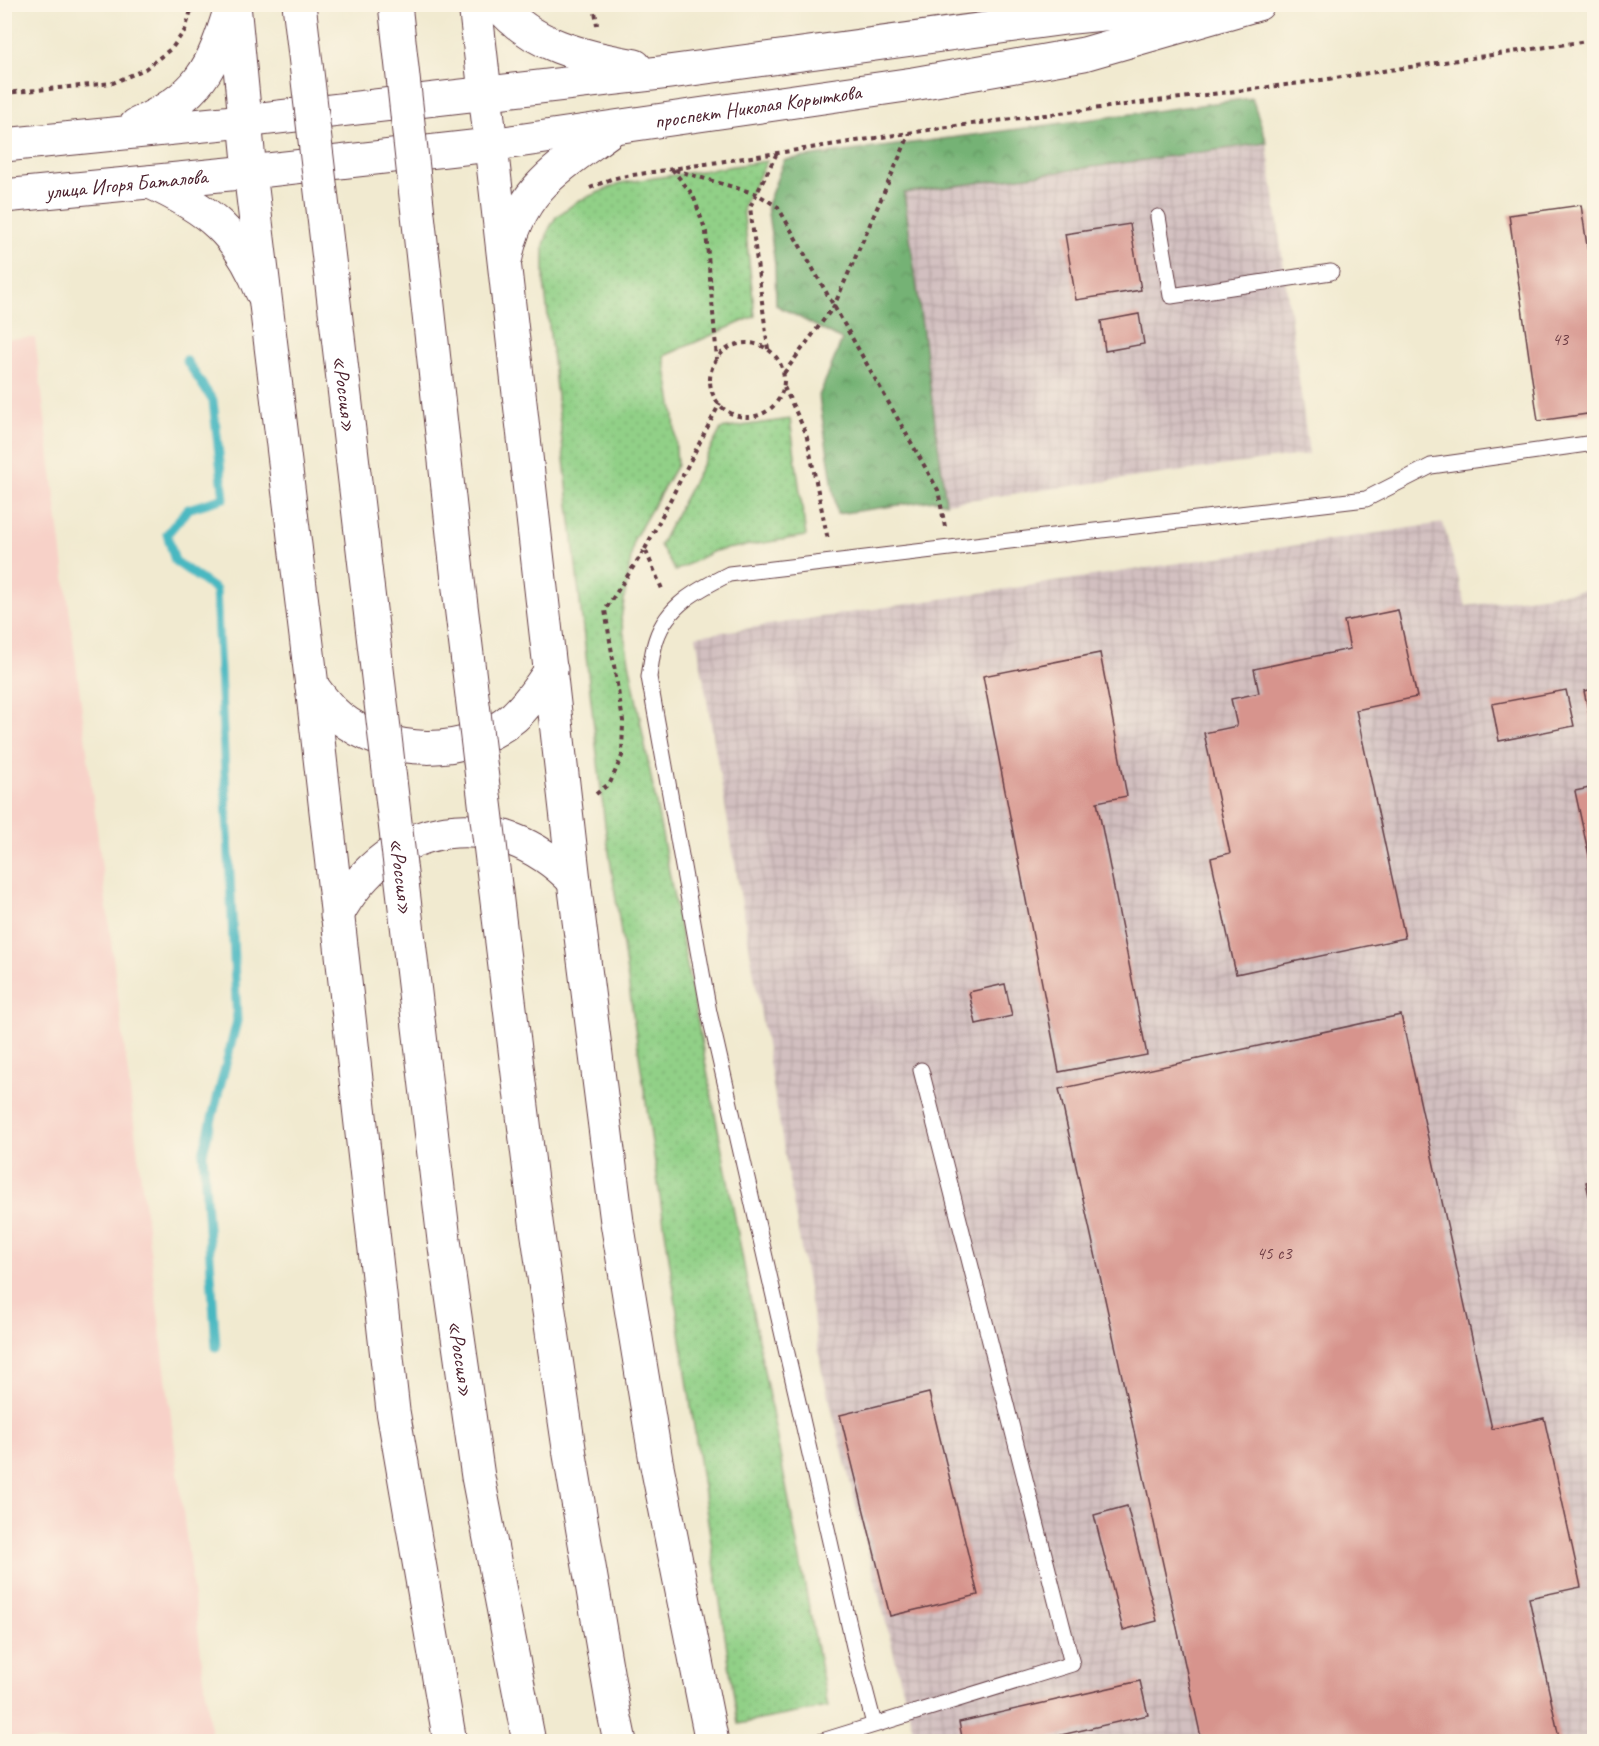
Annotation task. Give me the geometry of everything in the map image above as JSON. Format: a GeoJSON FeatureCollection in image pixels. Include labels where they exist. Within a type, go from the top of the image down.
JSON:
{"type":"FeatureCollection","features":[{"type":"Feature","properties":{"kind":"main road"},"geometry":{"type":"LineString","coordinates":[[233,4],[244,121],[312,686],[393,1411],[450,1742]]}},
{"type":"Feature","properties":{"kind":"main road"},"geometry":{"type":"LineString","coordinates":[[120,132],[170,108],[191,90],[214,56],[233,4]]}},
{"type":"Feature","properties":{"kind":"main road","name":"«Россия»"},"geometry":{"type":"LineString","coordinates":[[299,4],[446,1251],[478,1478],[530,1742]]}},
{"type":"Feature","properties":{"kind":"main road"},"geometry":{"type":"LineString","coordinates":[[394,4],[459,589],[536,1222],[570,1455],[620,1742]]}},
{"type":"Feature","properties":{"kind":"main road"},"geometry":{"type":"LineString","coordinates":[[475,4],[574,881],[619,1233],[656,1461],[712,1742]]}},
{"type":"Feature","properties":{"kind":"main road"},"geometry":{"type":"LineString","coordinates":[[498,4],[509,17],[529,33],[564,50],[602,60],[669,72]]}},
{"type":"Feature","properties":{"kind":"main road"},"geometry":{"type":"LineString","coordinates":[[4,144],[244,121],[669,72],[1073,17],[1203,4]]}},
{"type":"Feature","properties":{"kind":"main road","name":"проспект Николая Корыткова"},"geometry":{"type":"LineString","coordinates":[[250,172],[612,129],[913,84],[1084,54],[1258,4]]}},
{"type":"Feature","properties":{"kind":"main road"},"geometry":{"type":"LineString","coordinates":[[504,273],[512,233],[531,197],[559,167],[612,129]]}},
{"type":"Feature","properties":{"kind":"main road","name":"улица Игоря Баталова"},"geometry":{"type":"LineString","coordinates":[[4,196],[250,172]]}},
{"type":"Feature","properties":{"kind":"main road"},"geometry":{"type":"LineString","coordinates":[[150,182],[189,202],[231,236],[252,266],[264,296]]}},
{"type":"Feature","properties":{"kind":"main road"},"geometry":{"type":"LineString","coordinates":[[312,686],[324,703],[339,717],[375,738],[415,747],[436,748],[476,739],[512,718],[540,688],[551,670]]}},
{"type":"Feature","properties":{"kind":"main road"},"geometry":{"type":"LineString","coordinates":[[337,915],[346,897],[373,866],[389,853],[407,844],[446,832],[487,832],[526,844],[560,866],[574,881]]}},
{"type":"Feature","properties":{"kind":"lane"},"geometry":{"type":"LineString","coordinates":[[1158,217],[1171,296],[1331,272]]}},
{"type":"Feature","properties":{"kind":"lane"},"geometry":{"type":"LineString","coordinates":[[874,1724],[855,1651],[709,1012],[649,677],[656,639],[672,611],[698,590],[729,573],[1366,499],[1431,466],[1594,443]]}},
{"type":"Feature","properties":{"kind":"lane"},"geometry":{"type":"LineString","coordinates":[[819,1742],[1072,1664],[921,1070]]}},
{"type":"Feature","properties":{"kind":"path"},"geometry":{"type":"LineString","coordinates":[[4,93],[113,83],[145,69],[172,48],[185,30],[193,4]]}},
{"type":"Feature","properties":{"kind":"path"},"geometry":{"type":"LineString","coordinates":[[583,191],[611,179],[910,133],[1301,83],[1594,40]]}},
{"type":"Feature","properties":{"kind":"path"},"geometry":{"type":"LineString","coordinates":[[784,373],[834,306],[910,133]]}},
{"type":"Feature","properties":{"kind":"path"},"geometry":{"type":"LineString","coordinates":[[768,349],[750,207],[777,153]]}},
{"type":"Feature","properties":{"kind":"path"},"geometry":{"type":"LineString","coordinates":[[672,169],[757,194],[778,207],[938,490],[949,548]]}},
{"type":"Feature","properties":{"kind":"path"},"geometry":{"type":"LineString","coordinates":[[672,169],[693,195],[706,232],[717,359]]}},
{"type":"Feature","properties":{"kind":"path"},"geometry":{"type":"LineString","coordinates":[[740,343],[755,343],[768,349],[778,359],[784,373],[784,387],[778,400],[768,411],[755,416],[740,416],[727,411],[720,404],[711,387],[711,372],[717,359],[727,349],[740,343]]}},
{"type":"Feature","properties":{"kind":"path"},"geometry":{"type":"LineString","coordinates":[[784,387],[806,433],[832,562]]}},
{"type":"Feature","properties":{"kind":"path"},"geometry":{"type":"LineString","coordinates":[[592,784],[593,796],[610,783],[622,756],[622,721],[604,610],[645,549],[720,404]]}},
{"type":"Feature","properties":{"kind":"path"},"geometry":{"type":"LineString","coordinates":[[645,549],[672,611]]}},
{"type":"Feature","properties":{"kind":"shaded area"},"geometry":{"type":"Polygon","coordinates":[[[1267,143],[1309,454],[946,503],[904,193],[1267,143]]]}},
{"type":"Feature","properties":{"kind":"shaded area"},"geometry":{"type":"Polygon","coordinates":[[[35,338],[212,1741],[5,1741],[4,339],[35,338]]]}},
{"type":"Feature","properties":{"kind":"shaded area"},"geometry":{"type":"Polygon","coordinates":[[[1443,523],[1466,606],[1594,589],[1594,1741],[916,1741],[822,1371],[696,636],[1443,523]]]}},
{"type":"Feature","properties":{"kind":"green space"},"geometry":{"type":"Polygon","coordinates":[[[1252,98],[1267,143],[904,193],[946,503],[934,500],[837,514],[819,396],[842,340],[776,305],[775,265],[767,205],[784,160],[1252,98]]]}},
{"type":"Feature","properties":{"kind":"green space"},"geometry":{"type":"Polygon","coordinates":[[[767,161],[743,207],[755,316],[664,356],[674,416],[677,465],[634,539],[621,619],[828,1707],[738,1724],[605,825],[544,281],[544,245],[556,217],[578,201],[621,183],[767,161]]]}},
{"type":"Feature","properties":{"kind":"green space"},"geometry":{"type":"Polygon","coordinates":[[[790,419],[806,536],[714,551],[675,571],[660,545],[721,429],[790,419]]]}},
{"type":"Feature","properties":{"kind":"building"},"geometry":{"type":"Polygon","coordinates":[[[1581,205],[1590,266],[1594,265],[1594,413],[1538,421],[1509,215],[1581,205]]]}},
{"type":"Feature","properties":{"kind":"building"},"geometry":{"type":"Polygon","coordinates":[[[1130,224],[1141,290],[1076,300],[1065,234],[1130,224]]]}},
{"type":"Feature","properties":{"kind":"building"},"geometry":{"type":"Polygon","coordinates":[[[1139,314],[1144,344],[1105,351],[1101,321],[1139,314]]]}},
{"type":"Feature","properties":{"kind":"building"},"geometry":{"type":"Polygon","coordinates":[[[1398,610],[1417,697],[1356,710],[1405,938],[1236,974],[1211,858],[1230,853],[1204,733],[1237,726],[1231,699],[1259,693],[1254,669],[1350,649],[1344,621],[1398,610]]]}},
{"type":"Feature","properties":{"kind":"building"},"geometry":{"type":"Polygon","coordinates":[[[1100,653],[1127,796],[1097,802],[1147,1055],[1059,1072],[983,676],[1100,653]]]}},
{"type":"Feature","properties":{"kind":"building"},"geometry":{"type":"Polygon","coordinates":[[[1594,689],[1594,737],[1584,691],[1594,689]]]}},
{"type":"Feature","properties":{"kind":"building"},"geometry":{"type":"Polygon","coordinates":[[[1566,690],[1574,726],[1499,741],[1492,704],[1566,690]]]}},
{"type":"Feature","properties":{"kind":"building"},"geometry":{"type":"Polygon","coordinates":[[[1594,787],[1594,879],[1575,791],[1594,787]]]}},
{"type":"Feature","properties":{"kind":"building"},"geometry":{"type":"Polygon","coordinates":[[[1005,984],[1012,1016],[976,1024],[969,992],[1005,984]]]}},
{"type":"Feature","properties":{"kind":"building"},"geometry":{"type":"Polygon","coordinates":[[[1401,1015],[1492,1429],[1544,1418],[1581,1587],[1529,1598],[1560,1742],[1202,1742],[1059,1089],[1401,1015]]]}},
{"type":"Feature","properties":{"kind":"building"},"geometry":{"type":"Polygon","coordinates":[[[1594,1180],[1594,1218],[1586,1182],[1594,1180]]]}},
{"type":"Feature","properties":{"kind":"building"},"geometry":{"type":"Polygon","coordinates":[[[929,1393],[978,1595],[890,1616],[840,1415],[929,1393]]]}},
{"type":"Feature","properties":{"kind":"building"},"geometry":{"type":"Polygon","coordinates":[[[1127,1506],[1157,1621],[1123,1630],[1094,1515],[1127,1506]]]}},
{"type":"Feature","properties":{"kind":"building"},"geometry":{"type":"Polygon","coordinates":[[[1140,1681],[1148,1715],[1031,1742],[963,1742],[959,1722],[1140,1681]]]}},
{"type":"Feature","properties":{"kind":"waterway"},"geometry":{"type":"LineString","coordinates":[[186,360],[213,401],[224,498],[188,509],[167,534],[175,561],[216,590],[237,1021],[203,1153],[216,1347]]}}]}
